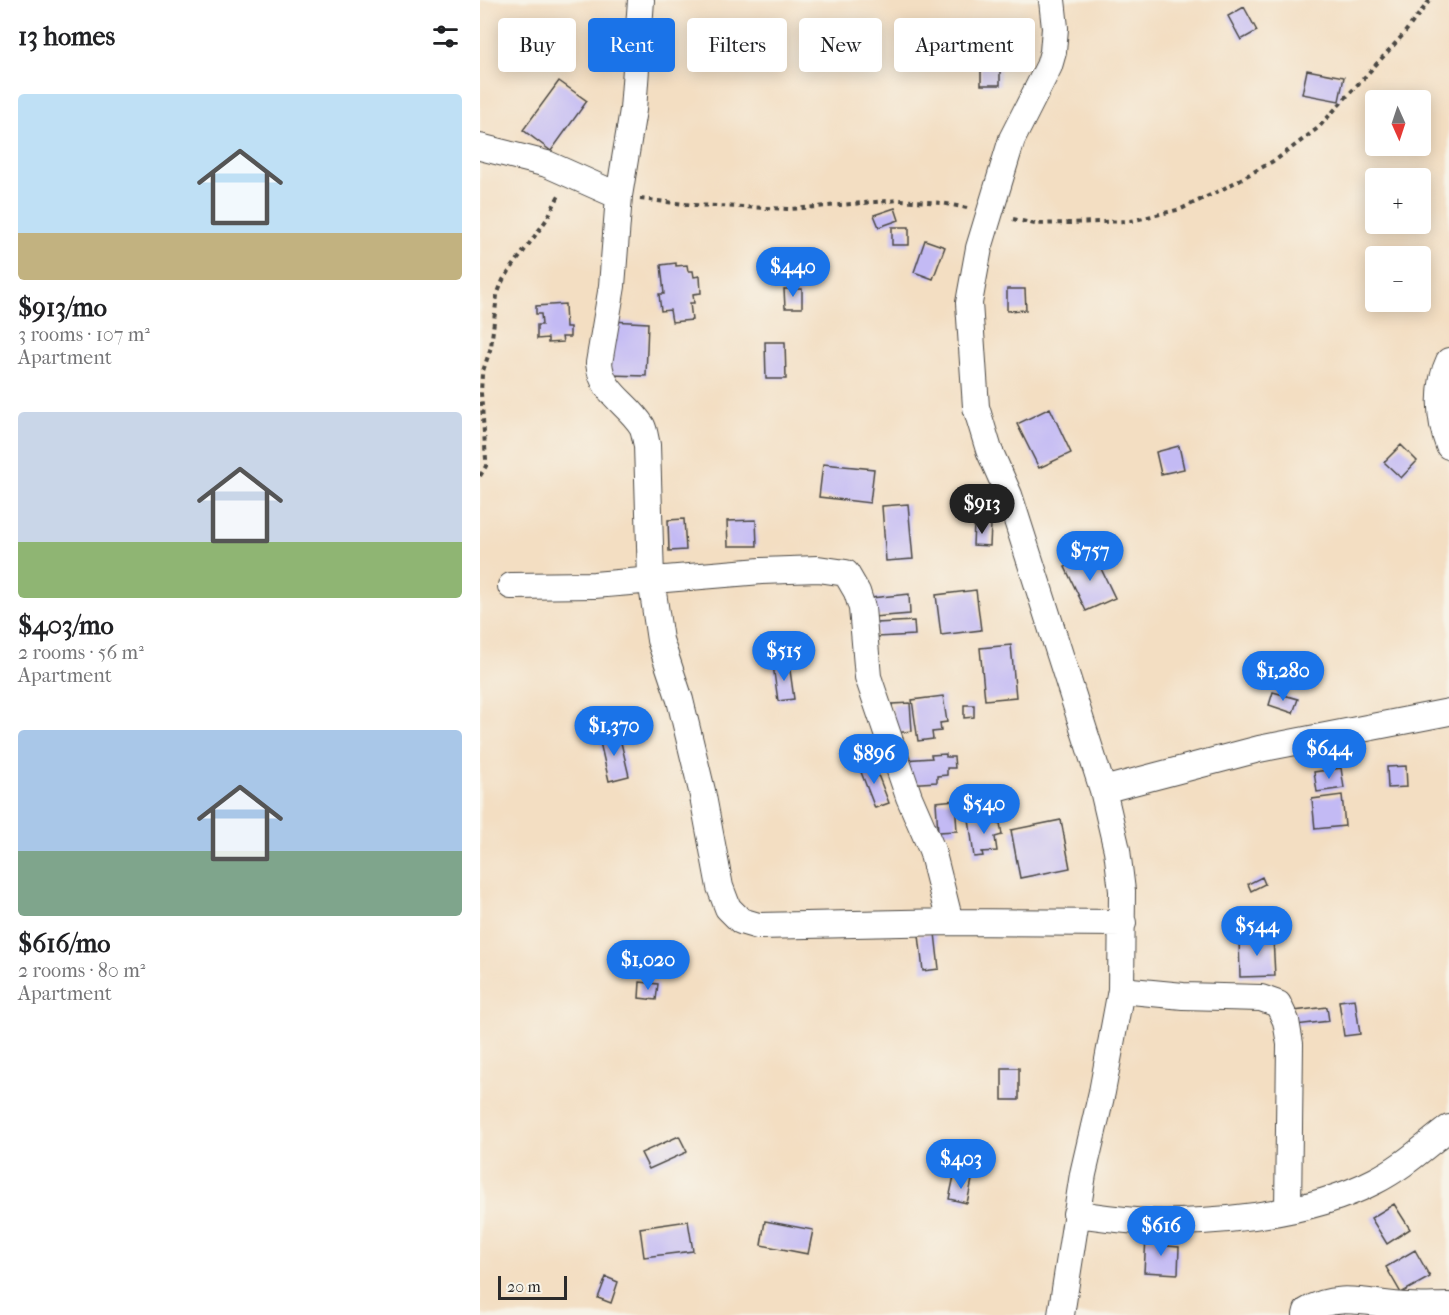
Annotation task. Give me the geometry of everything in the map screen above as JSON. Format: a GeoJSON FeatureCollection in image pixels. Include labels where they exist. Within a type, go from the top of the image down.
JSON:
{"type":"FeatureCollection","features":[{"type":"Feature","properties":{"kind":"street"},"geometry":{"type":"LineString","coordinates":[[641,0],[633,110],[619,196],[612,286],[598,363],[600,376],[607,389],[632,412],[644,428],[647,445],[651,579],[660,640],[680,700],[702,791],[720,887],[728,908],[741,921],[758,926],[950,922],[1123,922]]}},
{"type":"Feature","properties":{"kind":"street"},"geometry":{"type":"LineString","coordinates":[[1052,0],[1055,28],[1053,52],[1049,66],[1012,139],[979,248],[969,303],[976,407],[989,450],[1009,495],[1103,790],[1117,850],[1122,891],[1121,990],[1076,1214],[1061,1315]]}},
{"type":"Feature","properties":{"kind":"street"},"geometry":{"type":"LineString","coordinates":[[480,147],[547,165],[619,196]]}},
{"type":"Feature","properties":{"kind":"street"},"geometry":{"type":"LineString","coordinates":[[1449,361],[1444,372],[1449,446]]}},
{"type":"Feature","properties":{"kind":"street"},"geometry":{"type":"LineString","coordinates":[[512,586],[594,585],[761,571],[818,569],[846,573],[857,592],[862,608],[868,677],[909,797],[932,850],[950,922]]}},
{"type":"Feature","properties":{"kind":"street"},"geometry":{"type":"LineString","coordinates":[[1103,790],[1259,749],[1449,712]]}},
{"type":"Feature","properties":{"kind":"street"},"geometry":{"type":"LineString","coordinates":[[1121,990],[1183,996],[1261,998],[1278,1004],[1286,1021],[1290,1044],[1288,1210]]}},
{"type":"Feature","properties":{"kind":"street"},"geometry":{"type":"LineString","coordinates":[[1076,1214],[1179,1223],[1239,1218],[1288,1210],[1334,1198],[1376,1181],[1408,1161],[1449,1128]]}},
{"type":"Feature","properties":{"kind":"street"},"geometry":{"type":"LineString","coordinates":[[1306,1315],[1307,1311],[1317,1304],[1337,1301],[1363,1301],[1405,1306],[1449,1306]]}},
{"type":"Feature","properties":{"kind":"path"},"geometry":{"type":"LineString","coordinates":[[619,196],[693,204],[791,209],[900,200],[942,203],[1035,224],[1131,221],[1182,209],[1277,159],[1318,128],[1402,36],[1430,0]]}},
{"type":"Feature","properties":{"kind":"path"},"geometry":{"type":"LineString","coordinates":[[480,476],[486,466],[481,393],[482,374],[490,347],[497,295],[503,280],[547,219],[569,174]]}},
{"type":"Feature","properties":{"kind":"building"},"geometry":{"type":"Polygon","coordinates":[[[1244,7],[1257,31],[1241,40],[1228,16],[1244,7]]]}},
{"type":"Feature","properties":{"kind":"building"},"geometry":{"type":"Polygon","coordinates":[[[1307,70],[1344,77],[1339,101],[1302,94],[1307,70]]]}},
{"type":"Feature","properties":{"kind":"building"},"geometry":{"type":"Polygon","coordinates":[[[981,72],[1000,72],[1000,85],[981,85],[981,72]]]}},
{"type":"Feature","properties":{"kind":"building"},"geometry":{"type":"Polygon","coordinates":[[[559,81],[587,101],[551,151],[523,130],[559,81]]]}},
{"type":"Feature","properties":{"kind":"building"},"geometry":{"type":"Polygon","coordinates":[[[895,208],[899,220],[879,227],[874,215],[895,208]]]}},
{"type":"Feature","properties":{"kind":"building"},"geometry":{"type":"Polygon","coordinates":[[[892,227],[909,227],[909,245],[892,245],[892,227]]]}},
{"type":"Feature","properties":{"kind":"building"},"geometry":{"type":"Polygon","coordinates":[[[925,240],[945,247],[933,279],[914,272],[925,240]]]}},
{"type":"Feature","properties":{"kind":"building"},"geometry":{"type":"Polygon","coordinates":[[[676,263],[676,266],[687,265],[688,271],[693,271],[694,277],[700,276],[701,293],[693,294],[694,303],[690,303],[692,320],[672,322],[670,310],[661,311],[659,294],[664,294],[661,265],[676,263]]]}},
{"type":"Feature","properties":{"kind":"building"},"geometry":{"type":"Polygon","coordinates":[[[784,289],[802,289],[802,308],[785,308],[784,289]]]}},
{"type":"Feature","properties":{"kind":"building"},"geometry":{"type":"Polygon","coordinates":[[[1007,289],[1025,289],[1026,310],[1007,311],[1007,289]]]}},
{"type":"Feature","properties":{"kind":"building"},"geometry":{"type":"Polygon","coordinates":[[[565,304],[566,327],[570,327],[570,337],[562,337],[563,342],[548,343],[548,338],[537,339],[537,325],[542,325],[541,314],[536,314],[536,306],[565,304]]]}},
{"type":"Feature","properties":{"kind":"building"},"geometry":{"type":"Polygon","coordinates":[[[611,321],[648,323],[646,376],[609,375],[611,321]]]}},
{"type":"Feature","properties":{"kind":"building"},"geometry":{"type":"Polygon","coordinates":[[[765,342],[785,342],[786,379],[766,379],[765,342]]]}},
{"type":"Feature","properties":{"kind":"building"},"geometry":{"type":"Polygon","coordinates":[[[1050,408],[1071,453],[1039,468],[1017,424],[1050,408]]]}},
{"type":"Feature","properties":{"kind":"building"},"geometry":{"type":"Polygon","coordinates":[[[1401,445],[1417,461],[1401,478],[1384,462],[1401,445]]]}},
{"type":"Feature","properties":{"kind":"building"},"geometry":{"type":"Polygon","coordinates":[[[1179,446],[1184,469],[1161,474],[1156,452],[1179,446]]]}},
{"type":"Feature","properties":{"kind":"building"},"geometry":{"type":"Polygon","coordinates":[[[823,464],[874,469],[870,503],[819,497],[823,464]]]}},
{"type":"Feature","properties":{"kind":"building"},"geometry":{"type":"Polygon","coordinates":[[[908,504],[913,559],[886,561],[882,506],[908,504]]]}},
{"type":"Feature","properties":{"kind":"building"},"geometry":{"type":"Polygon","coordinates":[[[684,519],[686,550],[669,551],[668,520],[684,519]]]}},
{"type":"Feature","properties":{"kind":"building"},"geometry":{"type":"Polygon","coordinates":[[[756,520],[757,546],[728,546],[727,521],[756,520]]]}},
{"type":"Feature","properties":{"kind":"building"},"geometry":{"type":"Polygon","coordinates":[[[974,524],[991,525],[990,546],[973,545],[974,524]]]}},
{"type":"Feature","properties":{"kind":"building"},"geometry":{"type":"Polygon","coordinates":[[[1094,554],[1115,598],[1086,611],[1065,567],[1094,554]]]}},
{"type":"Feature","properties":{"kind":"building"},"geometry":{"type":"Polygon","coordinates":[[[976,590],[981,630],[941,635],[936,595],[976,590]]]}},
{"type":"Feature","properties":{"kind":"building"},"geometry":{"type":"Polygon","coordinates":[[[909,594],[910,614],[873,617],[871,598],[909,594]]]}},
{"type":"Feature","properties":{"kind":"building"},"geometry":{"type":"Polygon","coordinates":[[[914,621],[915,635],[877,637],[876,623],[914,621]]]}},
{"type":"Feature","properties":{"kind":"building"},"geometry":{"type":"Polygon","coordinates":[[[1011,645],[1016,697],[985,700],[980,648],[1011,645]]]}},
{"type":"Feature","properties":{"kind":"building"},"geometry":{"type":"Polygon","coordinates":[[[789,663],[794,699],[778,701],[773,665],[789,663]]]}},
{"type":"Feature","properties":{"kind":"building"},"geometry":{"type":"Polygon","coordinates":[[[1273,692],[1298,699],[1293,713],[1269,705],[1273,692]]]}},
{"type":"Feature","properties":{"kind":"building"},"geometry":{"type":"Polygon","coordinates":[[[943,696],[947,722],[940,723],[941,731],[932,732],[933,739],[918,741],[912,700],[943,696]]]}},
{"type":"Feature","properties":{"kind":"building"},"geometry":{"type":"Polygon","coordinates":[[[910,703],[912,731],[894,733],[892,704],[910,703]]]}},
{"type":"Feature","properties":{"kind":"building"},"geometry":{"type":"Polygon","coordinates":[[[964,705],[974,705],[974,717],[964,718],[964,705]]]}},
{"type":"Feature","properties":{"kind":"building"},"geometry":{"type":"Polygon","coordinates":[[[619,734],[629,776],[609,781],[599,738],[619,734]]]}},
{"type":"Feature","properties":{"kind":"building"},"geometry":{"type":"Polygon","coordinates":[[[946,754],[946,757],[954,757],[955,768],[947,768],[947,775],[937,776],[937,782],[905,784],[903,760],[932,758],[931,755],[946,754]]]}},
{"type":"Feature","properties":{"kind":"building"},"geometry":{"type":"Polygon","coordinates":[[[873,762],[889,803],[875,808],[859,767],[873,762]]]}},
{"type":"Feature","properties":{"kind":"building"},"geometry":{"type":"Polygon","coordinates":[[[1406,766],[1407,787],[1388,788],[1387,767],[1406,766]]]}},
{"type":"Feature","properties":{"kind":"building"},"geometry":{"type":"Polygon","coordinates":[[[1341,768],[1344,788],[1317,792],[1314,772],[1341,768]]]}},
{"type":"Feature","properties":{"kind":"building"},"geometry":{"type":"Polygon","coordinates":[[[1342,795],[1345,826],[1315,829],[1312,799],[1342,795]]]}},
{"type":"Feature","properties":{"kind":"building"},"geometry":{"type":"Polygon","coordinates":[[[955,800],[957,831],[938,832],[936,802],[955,800]]]}},
{"type":"Feature","properties":{"kind":"building"},"geometry":{"type":"Polygon","coordinates":[[[992,816],[993,824],[1000,823],[1002,835],[995,837],[997,851],[982,852],[983,856],[974,857],[969,819],[992,816]]]}},
{"type":"Feature","properties":{"kind":"building"},"geometry":{"type":"Polygon","coordinates":[[[1061,820],[1070,868],[1020,878],[1011,830],[1061,820]]]}},
{"type":"Feature","properties":{"kind":"building"},"geometry":{"type":"Polygon","coordinates":[[[1262,877],[1265,884],[1251,891],[1248,884],[1262,877]]]}},
{"type":"Feature","properties":{"kind":"building"},"geometry":{"type":"Polygon","coordinates":[[[935,933],[939,969],[923,971],[919,935],[935,933]]]}},
{"type":"Feature","properties":{"kind":"building"},"geometry":{"type":"Polygon","coordinates":[[[1273,937],[1275,976],[1240,977],[1239,938],[1273,937]]]}},
{"type":"Feature","properties":{"kind":"building"},"geometry":{"type":"Polygon","coordinates":[[[640,982],[658,984],[656,1000],[639,998],[640,982]]]}},
{"type":"Feature","properties":{"kind":"building"},"geometry":{"type":"Polygon","coordinates":[[[1355,999],[1360,1034],[1344,1036],[1339,1001],[1355,999]]]}},
{"type":"Feature","properties":{"kind":"building"},"geometry":{"type":"Polygon","coordinates":[[[1327,1007],[1329,1021],[1296,1025],[1294,1011],[1327,1007]]]}},
{"type":"Feature","properties":{"kind":"building"},"geometry":{"type":"Polygon","coordinates":[[[1002,1068],[1019,1068],[1019,1100],[1002,1100],[1002,1068]]]}},
{"type":"Feature","properties":{"kind":"building"},"geometry":{"type":"Polygon","coordinates":[[[679,1136],[687,1152],[649,1169],[641,1153],[679,1136]]]}},
{"type":"Feature","properties":{"kind":"building"},"geometry":{"type":"Polygon","coordinates":[[[954,1176],[972,1180],[967,1203],[949,1199],[954,1176]]]}},
{"type":"Feature","properties":{"kind":"building"},"geometry":{"type":"Polygon","coordinates":[[[1394,1204],[1410,1229],[1387,1244],[1371,1218],[1394,1204]]]}},
{"type":"Feature","properties":{"kind":"building"},"geometry":{"type":"Polygon","coordinates":[[[688,1221],[693,1251],[644,1257],[640,1228],[688,1221]]]}},
{"type":"Feature","properties":{"kind":"building"},"geometry":{"type":"Polygon","coordinates":[[[765,1221],[813,1230],[808,1254],[761,1245],[765,1221]]]}},
{"type":"Feature","properties":{"kind":"building"},"geometry":{"type":"Polygon","coordinates":[[[1146,1238],[1169,1240],[1168,1246],[1179,1247],[1178,1274],[1144,1272],[1146,1238]]]}},
{"type":"Feature","properties":{"kind":"building"},"geometry":{"type":"Polygon","coordinates":[[[1415,1250],[1430,1277],[1401,1293],[1386,1267],[1415,1250]]]}},
{"type":"Feature","properties":{"kind":"building"},"geometry":{"type":"Polygon","coordinates":[[[606,1277],[618,1282],[611,1303],[598,1298],[606,1277]]]}}]}
